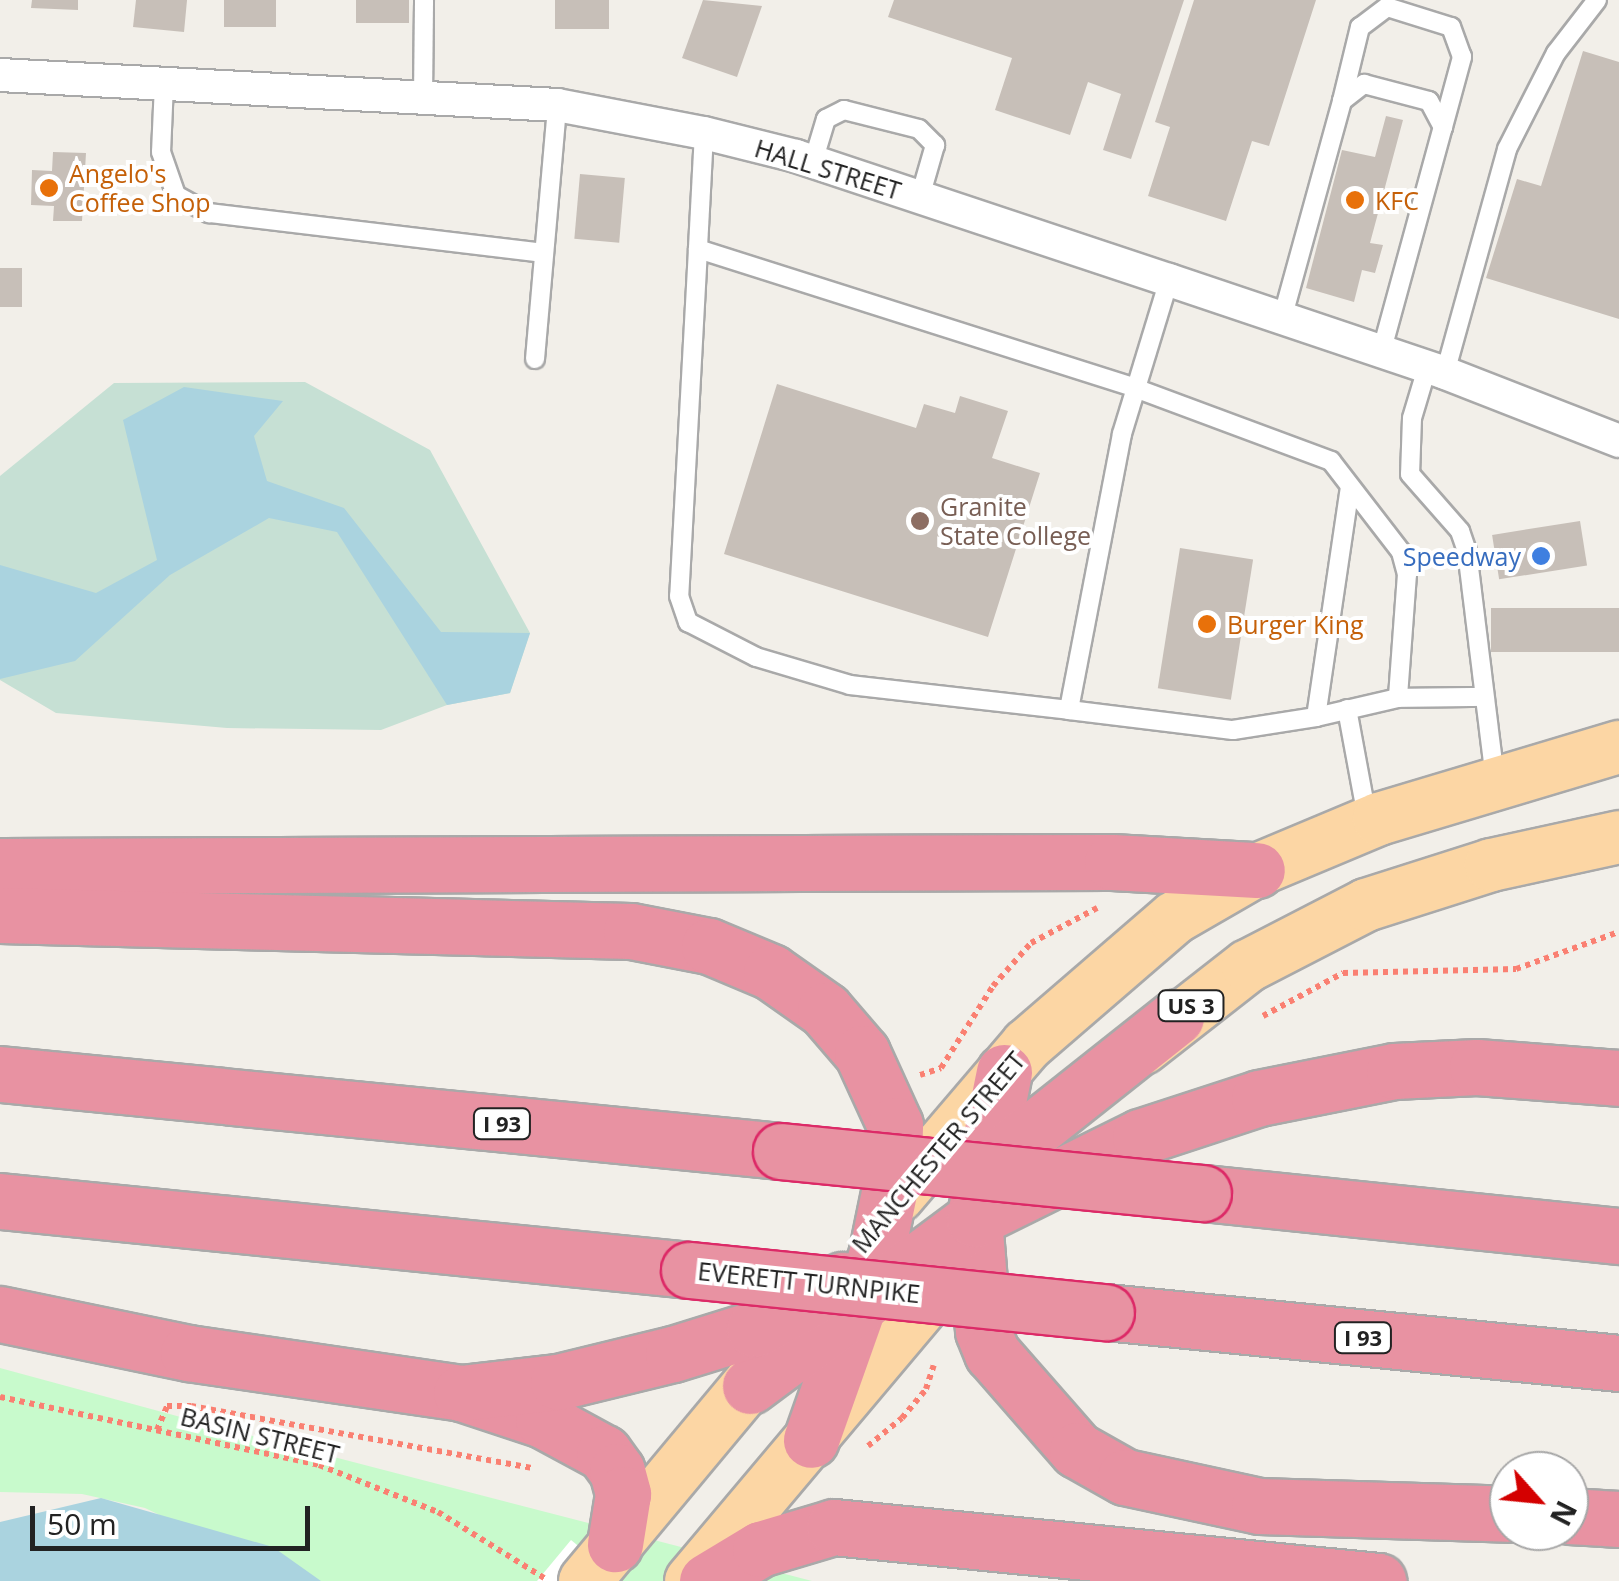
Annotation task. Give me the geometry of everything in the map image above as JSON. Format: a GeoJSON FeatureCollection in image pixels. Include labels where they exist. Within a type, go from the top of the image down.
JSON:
{"type":"FeatureCollection","features":[{"type":"Feature","properties":{"kind":"highway"},"geometry":{"type":"LineString","coordinates":[[0,866],[1112,862],[1257,870]]}},
{"type":"Feature","properties":{"kind":"highway"},"geometry":{"type":"LineString","coordinates":[[0,915],[630,931],[709,946],[770,972],[825,1010],[862,1053],[895,1125],[862,1264],[834,1447]]}},
{"type":"Feature","properties":{"kind":"highway"},"geometry":{"type":"LineString","coordinates":[[988,1206],[1176,1016]]}},
{"type":"Feature","properties":{"kind":"highway"},"geometry":{"type":"LineString","coordinates":[[461,1393],[558,1382],[754,1329],[862,1264],[988,1206],[1140,1137],[1259,1098],[1394,1070],[1477,1067],[1619,1078]]}},
{"type":"Feature","properties":{"kind":"highway"},"geometry":{"type":"LineString","coordinates":[[1004,1072],[988,1206],[992,1353],[1077,1450],[1125,1477],[1259,1506],[1489,1513]]}},
{"type":"Feature","properties":{"kind":"highway","name":"I 93"},"geometry":{"type":"LineString","coordinates":[[0,1074],[1619,1236]]}},
{"type":"Feature","properties":{"kind":"highway","name":"EVERETT TURNPIKE"},"geometry":{"type":"LineString","coordinates":[[0,1201],[1619,1363]]}},
{"type":"Feature","properties":{"kind":"highway"},"geometry":{"type":"LineString","coordinates":[[750,1386],[862,1264]]}},
{"type":"Feature","properties":{"kind":"highway"},"geometry":{"type":"LineString","coordinates":[[0,1314],[188,1353],[461,1393],[542,1420],[604,1452],[623,1494],[600,1563]]}},
{"type":"Feature","properties":{"kind":"highway"},"geometry":{"type":"LineString","coordinates":[[1589,1517],[1619,1519]]}},
{"type":"Feature","properties":{"kind":"highway"},"geometry":{"type":"LineString","coordinates":[[707,1581],[760,1549],[834,1528],[1378,1581]]}},
{"type":"Feature","properties":{"kind":"main road","name":"MANCHESTER STREET"},"geometry":{"type":"LineString","coordinates":[[862,1264],[1004,1072],[1083,993],[1158,930],[1257,870],[1368,824],[1495,781],[1619,747]]}},
{"type":"Feature","properties":{"kind":"main road","name":"US 3"},"geometry":{"type":"LineString","coordinates":[[1176,1016],[1248,966],[1416,886],[1619,837]]}},
{"type":"Feature","properties":{"kind":"main road"},"geometry":{"type":"LineString","coordinates":[[691,1581],[834,1447],[988,1206]]}},
{"type":"Feature","properties":{"kind":"main road"},"geometry":{"type":"LineString","coordinates":[[600,1563],[750,1386]]}},
{"type":"Feature","properties":{"kind":"street","name":"HALL STREET"},"geometry":{"type":"LineString","coordinates":[[0,75],[556,106],[704,133],[812,162],[1169,280],[1436,371],[1619,441]]}},
{"type":"Feature","properties":{"kind":"lane"},"geometry":{"type":"LineString","coordinates":[[423,98],[424,0]]}},
{"type":"Feature","properties":{"kind":"lane"},"geometry":{"type":"LineString","coordinates":[[1495,781],[1467,551],[1460,532],[1410,474],[1412,418],[1436,371],[1507,150],[1556,53],[1596,0]]}},
{"type":"Feature","properties":{"kind":"lane"},"geometry":{"type":"LineString","coordinates":[[1282,319],[1360,26],[1387,7],[1451,27],[1462,56],[1382,353]]}},
{"type":"Feature","properties":{"kind":"lane"},"geometry":{"type":"LineString","coordinates":[[164,84],[161,152],[176,196],[209,213],[544,253]]}},
{"type":"Feature","properties":{"kind":"lane"},"geometry":{"type":"LineString","coordinates":[[1342,101],[1364,84],[1429,101],[1443,127]]}},
{"type":"Feature","properties":{"kind":"lane"},"geometry":{"type":"LineString","coordinates":[[536,359],[556,106]]}},
{"type":"Feature","properties":{"kind":"lane"},"geometry":{"type":"LineString","coordinates":[[812,162],[826,119],[844,110],[919,129],[935,145],[920,197]]}},
{"type":"Feature","properties":{"kind":"lane"},"geometry":{"type":"LineString","coordinates":[[704,133],[679,596],[688,622],[756,657],[850,685],[1233,730],[1398,698],[1483,697]]}},
{"type":"Feature","properties":{"kind":"lane"},"geometry":{"type":"LineString","coordinates":[[698,249],[1135,388],[1287,441],[1331,461],[1401,552],[1407,574],[1398,698]]}},
{"type":"Feature","properties":{"kind":"lane"},"geometry":{"type":"LineString","coordinates":[[1069,710],[1135,388],[1169,280]]}},
{"type":"Feature","properties":{"kind":"lane"},"geometry":{"type":"LineString","coordinates":[[1316,716],[1350,486]]}},
{"type":"Feature","properties":{"kind":"lane"},"geometry":{"type":"LineString","coordinates":[[1347,709],[1368,824]]}},
{"type":"Feature","properties":{"kind":"path"},"geometry":{"type":"LineString","coordinates":[[906,1080],[941,1068],[993,986],[1031,943],[1067,929],[1109,900]]}},
{"type":"Feature","properties":{"kind":"path"},"geometry":{"type":"LineString","coordinates":[[1246,1027],[1343,974],[1516,969],[1619,932]]}},
{"type":"Feature","properties":{"kind":"path"},"geometry":{"type":"LineString","coordinates":[[834,1447],[926,1389],[939,1349]]}},
{"type":"Feature","properties":{"kind":"path","name":"BASIN STREET"},"geometry":{"type":"LineString","coordinates":[[0,1396],[319,1466],[438,1512],[548,1581]]}},
{"type":"Feature","properties":{"kind":"path"},"geometry":{"type":"LineString","coordinates":[[157,1430],[167,1406],[191,1406],[542,1470]]}},
{"type":"Feature","properties":{"kind":"green space"},"geometry":{"type":"Polygon","coordinates":[[[305,382],[430,450],[530,633],[510,693],[447,705],[381,730],[227,728],[56,713],[0,680],[0,476],[114,383],[305,382]]]}},
{"type":"Feature","properties":{"kind":"green space"},"geometry":{"type":"Polygon","coordinates":[[[0,1368],[812,1581],[297,1581],[145,1508],[82,1494],[0,1492],[0,1368]]]}},
{"type":"Feature","properties":{"kind":"water"},"geometry":{"type":"Polygon","coordinates":[[[184,387],[283,401],[254,436],[267,481],[344,508],[441,632],[530,633],[510,693],[447,705],[337,532],[269,518],[170,575],[75,661],[0,679],[0,565],[96,593],[157,560],[123,420],[184,387]]]}},
{"type":"Feature","properties":{"kind":"water"},"geometry":{"type":"Polygon","coordinates":[[[101,1498],[273,1547],[321,1581],[0,1581],[0,1522],[101,1498]]]}},
{"type":"Feature","properties":{"kind":"pier"},"geometry":{"type":"Polygon","coordinates":[[[571,1540],[621,1581],[537,1581],[571,1540]]]}},
{"type":"Feature","properties":{"kind":"building"},"geometry":{"type":"Polygon","coordinates":[[[32,0],[78,0],[78,10],[31,8],[32,0]]]}},
{"type":"Feature","properties":{"kind":"building"},"geometry":{"type":"Polygon","coordinates":[[[136,0],[187,0],[184,32],[133,27],[136,0]]]}},
{"type":"Feature","properties":{"kind":"building"},"geometry":{"type":"Polygon","coordinates":[[[224,0],[276,0],[276,27],[224,27],[224,0]]]}},
{"type":"Feature","properties":{"kind":"building"},"geometry":{"type":"Polygon","coordinates":[[[356,0],[409,0],[409,23],[356,23],[356,0]]]}},
{"type":"Feature","properties":{"kind":"building"},"geometry":{"type":"Polygon","coordinates":[[[555,0],[609,0],[609,29],[555,29],[555,0]]]}},
{"type":"Feature","properties":{"kind":"building"},"geometry":{"type":"Polygon","coordinates":[[[703,0],[762,6],[737,77],[682,58],[703,0]]]}},
{"type":"Feature","properties":{"kind":"building"},"geometry":{"type":"Polygon","coordinates":[[[894,0],[1184,0],[1131,159],[1103,150],[1121,94],[1088,82],[1070,135],[995,110],[1012,58],[888,17],[894,0]]]}},
{"type":"Feature","properties":{"kind":"building"},"geometry":{"type":"Polygon","coordinates":[[[1194,0],[1316,0],[1269,146],[1252,141],[1226,221],[1148,196],[1170,127],[1155,122],[1194,0]]]}},
{"type":"Feature","properties":{"kind":"building"},"geometry":{"type":"Polygon","coordinates":[[[1583,51],[1619,62],[1619,319],[1486,278],[1517,179],[1541,186],[1583,51]]]}},
{"type":"Feature","properties":{"kind":"building","name":"KFC"},"geometry":{"type":"Polygon","coordinates":[[[1386,116],[1403,120],[1370,243],[1383,245],[1375,273],[1362,270],[1354,302],[1306,288],[1342,150],[1375,157],[1386,116]]]}},
{"type":"Feature","properties":{"kind":"building"},"geometry":{"type":"Polygon","coordinates":[[[53,152],[86,153],[82,221],[53,221],[54,206],[31,205],[32,170],[52,171],[53,152]]]}},
{"type":"Feature","properties":{"kind":"building"},"geometry":{"type":"Polygon","coordinates":[[[580,174],[625,178],[619,243],[574,239],[580,174]]]}},
{"type":"Feature","properties":{"kind":"building"},"geometry":{"type":"Polygon","coordinates":[[[0,268],[22,268],[22,307],[0,307],[0,268]]]}},
{"type":"Feature","properties":{"kind":"building"},"geometry":{"type":"Polygon","coordinates":[[[777,384],[916,428],[924,404],[955,413],[960,396],[1008,411],[992,458],[1040,473],[988,637],[724,554],[777,384]]]}},
{"type":"Feature","properties":{"kind":"building"},"geometry":{"type":"Polygon","coordinates":[[[1580,521],[1587,565],[1499,579],[1492,535],[1580,521]]]}},
{"type":"Feature","properties":{"kind":"building","name":"Burger King"},"geometry":{"type":"Polygon","coordinates":[[[1180,548],[1253,560],[1231,700],[1158,688],[1180,548]]]}},
{"type":"Feature","properties":{"kind":"building"},"geometry":{"type":"Polygon","coordinates":[[[1491,608],[1619,608],[1619,652],[1491,652],[1491,608]]]}},
{"type":"Feature","properties":{"kind":"place","name":"Angelo's Coffee Shop"},"geometry":{"type":"Point","coordinates":[49,188]}},
{"type":"Feature","properties":{"kind":"place","name":"KFC"},"geometry":{"type":"Point","coordinates":[1355,200]}},
{"type":"Feature","properties":{"kind":"place","name":"Granite State College"},"geometry":{"type":"Point","coordinates":[920,521]}},
{"type":"Feature","properties":{"kind":"place","name":"Speedway"},"geometry":{"type":"Point","coordinates":[1541,556]}},
{"type":"Feature","properties":{"kind":"place","name":"Burger King"},"geometry":{"type":"Point","coordinates":[1207,624]}}]}
